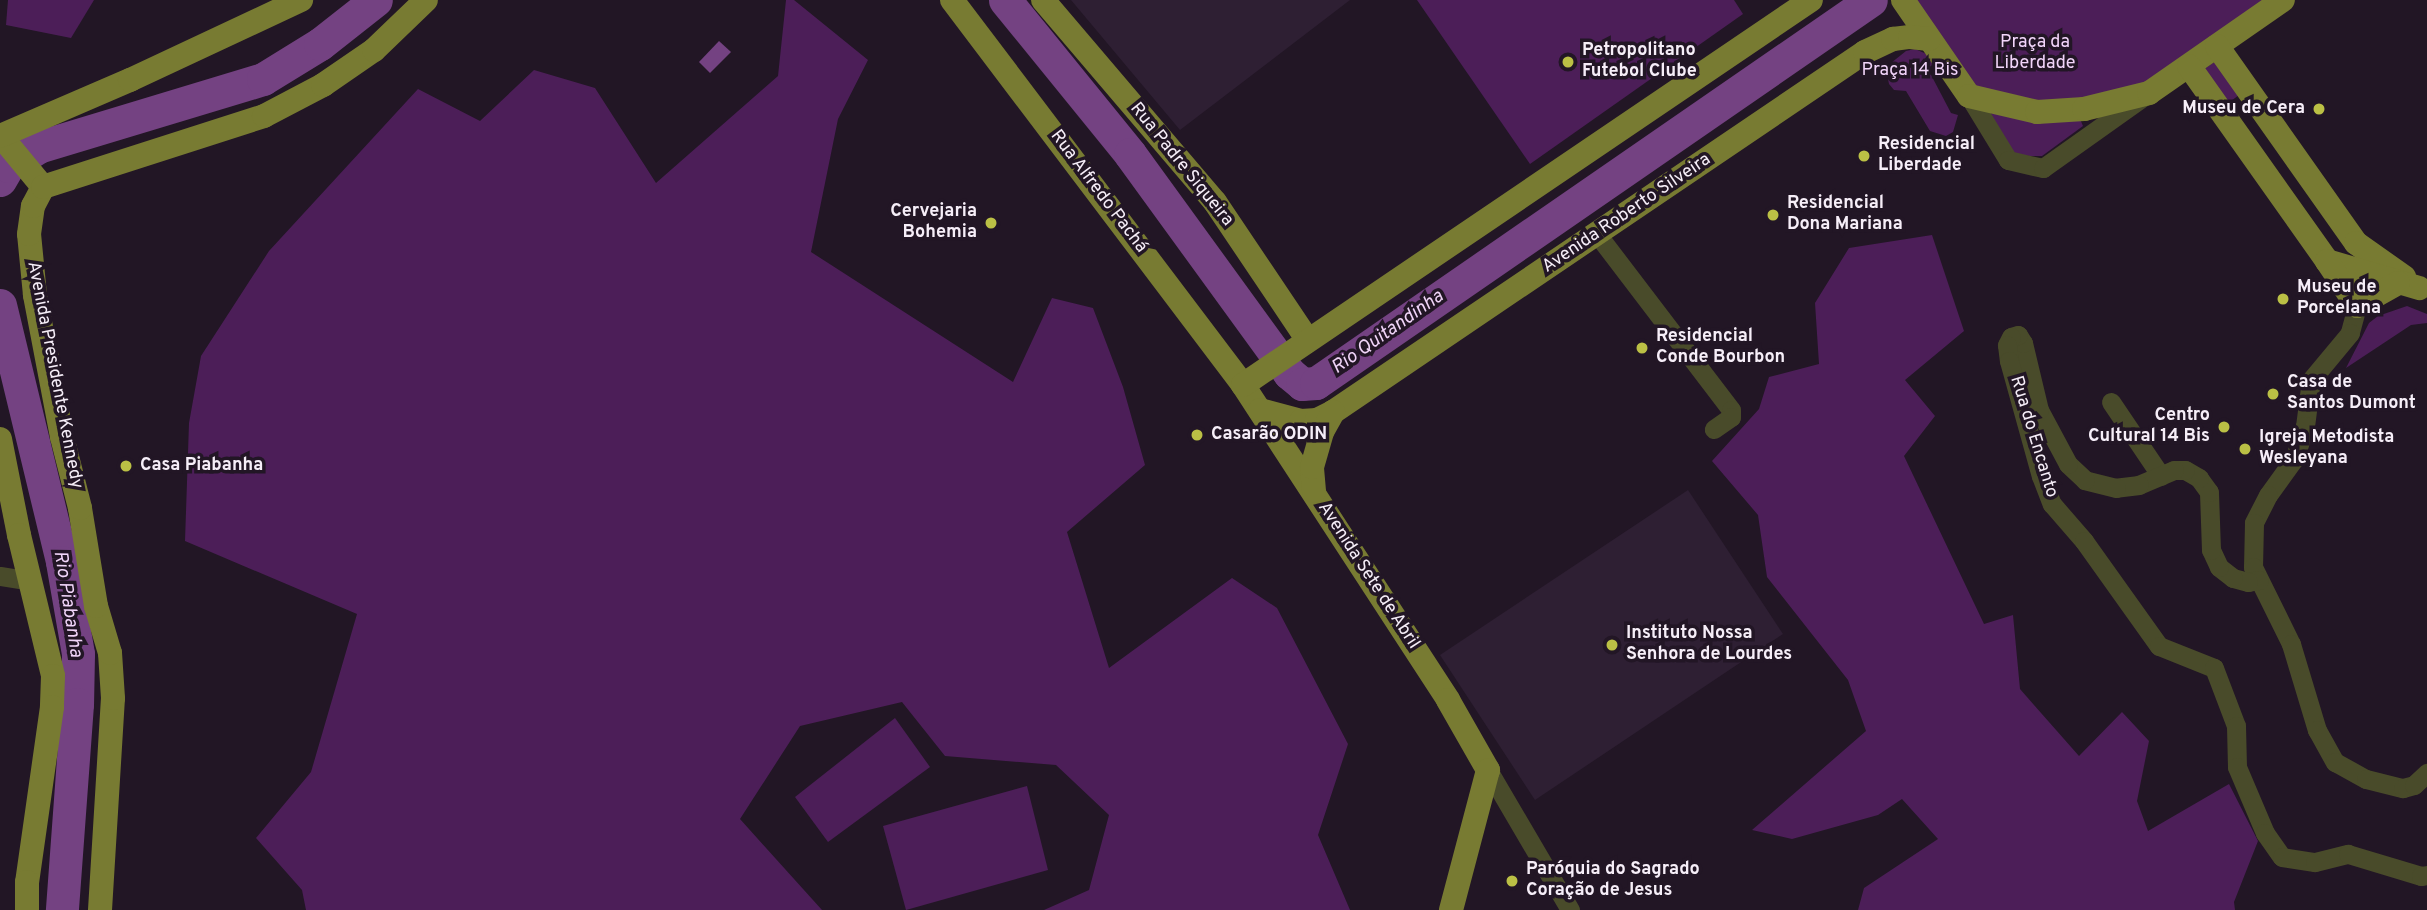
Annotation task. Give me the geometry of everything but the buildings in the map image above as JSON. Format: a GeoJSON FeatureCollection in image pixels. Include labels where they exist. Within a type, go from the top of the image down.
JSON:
{"type":"FeatureCollection","features":[{"type":"Feature","properties":{"kind":"main road"},"geometry":{"type":"LineString","coordinates":[[301,0],[141,75],[0,135],[43,187],[264,116],[323,85],[374,50],[426,0]]}},
{"type":"Feature","properties":{"kind":"main road","name":"Rua Alfredo Pachá"},"geometry":{"type":"LineString","coordinates":[[952,0],[1252,379]]}},
{"type":"Feature","properties":{"kind":"main road","name":"Rua Padre Siqueira"},"geometry":{"type":"LineString","coordinates":[[1043,0],[1215,202],[1305,341]]}},
{"type":"Feature","properties":{"kind":"main road"},"geometry":{"type":"LineString","coordinates":[[1252,379],[1811,0]]}},
{"type":"Feature","properties":{"kind":"main road"},"geometry":{"type":"LineString","coordinates":[[1907,6],[1969,96],[2008,108],[2058,112],[2084,109],[2149,93],[2283,0]]}},
{"type":"Feature","properties":{"kind":"main road","name":"Avenida Roberto Silveira"},"geometry":{"type":"LineString","coordinates":[[1260,410],[1301,421],[1317,420],[1333,412],[1865,52],[1893,39],[1929,39]]}},
{"type":"Feature","properties":{"kind":"main road"},"geometry":{"type":"LineString","coordinates":[[2217,46],[2356,243],[2415,288]]}},
{"type":"Feature","properties":{"kind":"main road"},"geometry":{"type":"LineString","coordinates":[[2189,66],[2357,306],[2415,288]]}},
{"type":"Feature","properties":{"kind":"main road"},"geometry":{"type":"LineString","coordinates":[[2225,117],[2253,96]]}},
{"type":"Feature","properties":{"kind":"main road","name":"Avenida Presidente Kennedy"},"geometry":{"type":"LineString","coordinates":[[43,187],[33,206],[29,234],[35,295],[62,437],[80,508],[96,606],[110,653],[113,698],[100,910]]}},
{"type":"Feature","properties":{"kind":"main road"},"geometry":{"type":"LineString","coordinates":[[2327,261],[2415,288]]}},
{"type":"Feature","properties":{"kind":"main road","name":"Avenida Sete de Abril"},"geometry":{"type":"LineString","coordinates":[[1252,379],[1260,410],[1448,700],[1488,770]]}},
{"type":"Feature","properties":{"kind":"main road"},"geometry":{"type":"LineString","coordinates":[[1314,491],[1312,467],[1322,432],[1333,412]]}},
{"type":"Feature","properties":{"kind":"main road"},"geometry":{"type":"LineString","coordinates":[[0,439],[53,676],[50,719],[27,882],[27,910]]}},
{"type":"Feature","properties":{"kind":"main road"},"geometry":{"type":"LineString","coordinates":[[1451,910],[1488,770]]}},
{"type":"Feature","properties":{"kind":"street"},"geometry":{"type":"LineString","coordinates":[[1969,96],[2008,160],[2043,168],[2149,93]]}},
{"type":"Feature","properties":{"kind":"street"},"geometry":{"type":"LineString","coordinates":[[1597,234],[1731,410],[1731,417],[1714,429]]}},
{"type":"Feature","properties":{"kind":"street"},"geometry":{"type":"LineString","coordinates":[[2357,306],[2350,333],[2311,380],[2305,426],[2294,459],[2268,495],[2254,523],[2253,567],[2291,644],[2318,730],[2335,762],[2366,779],[2403,788],[2414,785],[2427,773]]}},
{"type":"Feature","properties":{"kind":"street","name":"Rua do Encanto"},"geometry":{"type":"LineString","coordinates":[[2259,580],[2248,582],[2233,578],[2219,567],[2211,550],[2209,492],[2199,478],[2185,470],[2174,470],[2139,485],[2102,486],[2085,480],[2068,464],[2039,410],[2023,343],[2018,335],[2011,337],[2007,345],[2009,361],[2041,476],[2053,504],[2084,541],[2159,646],[2214,668],[2236,726],[2237,767],[2265,833],[2282,857],[2315,862],[2348,854],[2421,876],[2427,875]]}},
{"type":"Feature","properties":{"kind":"street"},"geometry":{"type":"LineString","coordinates":[[2111,402],[2161,476]]}},
{"type":"Feature","properties":{"kind":"street"},"geometry":{"type":"LineString","coordinates":[[0,576],[31,581]]}},
{"type":"Feature","properties":{"kind":"street"},"geometry":{"type":"LineString","coordinates":[[1488,770],[1570,910]]}},
{"type":"Feature","properties":{"kind":"shaded area"},"geometry":{"type":"Polygon","coordinates":[[[1071,0],[1350,0],[1180,130],[1071,0]]]}},
{"type":"Feature","properties":{"kind":"shaded area"},"geometry":{"type":"Polygon","coordinates":[[[719,41],[731,52],[710,73],[699,62],[719,41]]]}},
{"type":"Feature","properties":{"kind":"shaded area","name":"Instituto Nossa Senhora de Lourdes"},"geometry":{"type":"Polygon","coordinates":[[[1688,490],[1783,634],[1535,800],[1440,655],[1688,490]]]}},
{"type":"Feature","properties":{"kind":"green space"},"geometry":{"type":"Polygon","coordinates":[[[8,0],[94,0],[71,38],[6,25],[8,0]]]}},
{"type":"Feature","properties":{"kind":"green space"},"geometry":{"type":"Polygon","coordinates":[[[786,0],[794,0],[868,60],[838,119],[811,252],[1013,382],[1052,298],[1093,308],[1123,387],[1145,465],[1067,532],[1109,668],[1232,578],[1277,608],[1348,744],[1318,835],[1350,910],[1044,910],[1089,890],[1109,815],[1056,765],[945,756],[902,702],[800,726],[740,819],[822,910],[306,910],[302,890],[256,838],[311,772],[357,614],[185,541],[189,423],[201,356],[269,251],[418,89],[480,121],[534,70],[595,88],[656,183],[778,76],[786,0]]]}},
{"type":"Feature","properties":{"kind":"green space","name":"Petropolitano Futebol Clube"},"geometry":{"type":"Polygon","coordinates":[[[1417,0],[1734,0],[1743,14],[1530,164],[1417,0]]]}},
{"type":"Feature","properties":{"kind":"green space","name":"Praça da Liberdade"},"geometry":{"type":"Polygon","coordinates":[[[1905,0],[2276,0],[2146,90],[2083,107],[1970,93],[1905,0]]]}},
{"type":"Feature","properties":{"kind":"green space","name":"Praça 14 Bis"},"geometry":{"type":"Polygon","coordinates":[[[1915,49],[1929,55],[1933,62],[1929,71],[1951,113],[1958,115],[1953,132],[1946,136],[1930,131],[1906,91],[1894,90],[1889,84],[1887,74],[1891,63],[1906,51],[1915,49]]]}},
{"type":"Feature","properties":{"kind":"green space"},"geometry":{"type":"Polygon","coordinates":[[[2217,60],[2239,95],[2227,104],[2203,70],[2217,60]]]}},
{"type":"Feature","properties":{"kind":"green space"},"geometry":{"type":"Polygon","coordinates":[[[1987,113],[2080,119],[2083,126],[2042,156],[2029,156],[2015,154],[1987,113]]]}},
{"type":"Feature","properties":{"kind":"green space"},"geometry":{"type":"Polygon","coordinates":[[[1932,235],[1964,331],[1905,380],[1935,416],[1904,456],[1984,624],[2013,615],[2020,689],[2079,756],[2122,712],[2149,741],[2137,801],[2148,831],[2229,784],[2258,841],[2234,902],[2235,910],[1858,910],[1864,888],[1938,839],[1902,799],[1878,815],[1792,839],[1752,830],[1866,731],[1848,680],[1767,577],[1758,515],[1712,461],[1759,409],[1769,377],[1819,364],[1815,303],[1849,248],[1932,235]]]}},
{"type":"Feature","properties":{"kind":"green space"},"geometry":{"type":"Polygon","coordinates":[[[2407,306],[2427,314],[2427,323],[2411,325],[2346,368],[2369,323],[2378,316],[2407,306]]]}},
{"type":"Feature","properties":{"kind":"green space"},"geometry":{"type":"Polygon","coordinates":[[[895,718],[930,767],[828,842],[795,797],[895,718]]]}},
{"type":"Feature","properties":{"kind":"green space"},"geometry":{"type":"Polygon","coordinates":[[[1027,786],[1048,870],[906,910],[883,826],[1027,786]]]}},
{"type":"Feature","properties":{"kind":"waterway","name":"Rio Piabanha"},"geometry":{"type":"LineString","coordinates":[[0,180],[8,166],[38,147],[263,79],[320,44],[376,0]]}},
{"type":"Feature","properties":{"kind":"waterway","name":"Rio Quitandinha"},"geometry":{"type":"LineString","coordinates":[[1005,0],[1130,154],[1289,373],[1302,384],[1316,383],[1871,0]]}},
{"type":"Feature","properties":{"kind":"waterway","name":"Rio Piabanha"},"geometry":{"type":"LineString","coordinates":[[0,305],[62,562],[78,654],[77,704],[62,910]]}},
{"type":"Feature","properties":{"kind":"place","name":"Petropolitano Futebol Clube"},"geometry":{"type":"Point","coordinates":[1568,62]}},
{"type":"Feature","properties":{"kind":"place","name":"Museu de Cera"},"geometry":{"type":"Point","coordinates":[2319,109]}},
{"type":"Feature","properties":{"kind":"place","name":"Residencial Liberdade"},"geometry":{"type":"Point","coordinates":[1864,156]}},
{"type":"Feature","properties":{"kind":"place","name":"Residencial Dona Mariana"},"geometry":{"type":"Point","coordinates":[1773,215]}},
{"type":"Feature","properties":{"kind":"place","name":"Cervejaria Bohemia"},"geometry":{"type":"Point","coordinates":[991,223]}},
{"type":"Feature","properties":{"kind":"place","name":"Museu de Porcelana"},"geometry":{"type":"Point","coordinates":[2283,299]}},
{"type":"Feature","properties":{"kind":"place","name":"Residencial Conde Bourbon"},"geometry":{"type":"Point","coordinates":[1642,348]}},
{"type":"Feature","properties":{"kind":"place","name":"Casa de Santos Dumont"},"geometry":{"type":"Point","coordinates":[2273,394]}},
{"type":"Feature","properties":{"kind":"place","name":"Centro Cultural 14 Bis"},"geometry":{"type":"Point","coordinates":[2224,427]}},
{"type":"Feature","properties":{"kind":"place","name":"Casarão ODIN"},"geometry":{"type":"Point","coordinates":[1197,435]}},
{"type":"Feature","properties":{"kind":"place","name":"Igreja Metodista Wesleyana"},"geometry":{"type":"Point","coordinates":[2245,449]}},
{"type":"Feature","properties":{"kind":"place","name":"Casa Piabanha"},"geometry":{"type":"Point","coordinates":[126,466]}},
{"type":"Feature","properties":{"kind":"place","name":"Instituto Nossa Senhora de Lourdes"},"geometry":{"type":"Point","coordinates":[1612,645]}},
{"type":"Feature","properties":{"kind":"place","name":"Paróquia do Sagrado Coração de Jesus"},"geometry":{"type":"Point","coordinates":[1512,881]}}]}
